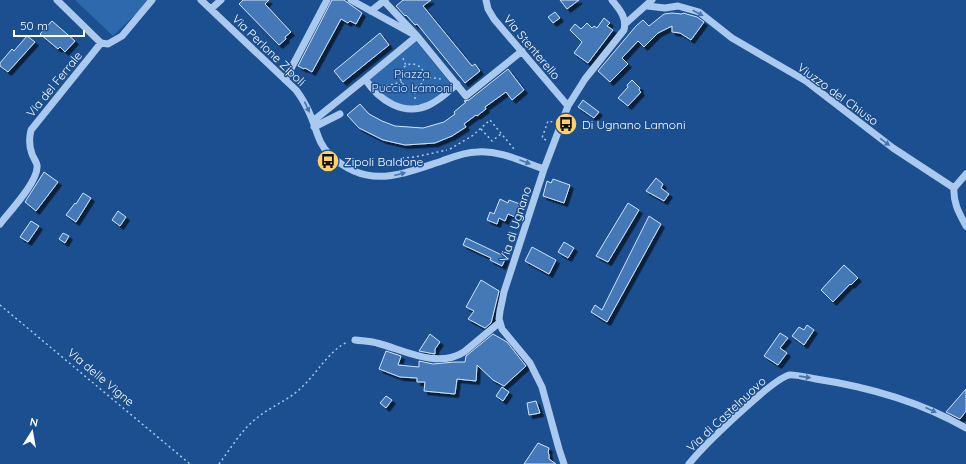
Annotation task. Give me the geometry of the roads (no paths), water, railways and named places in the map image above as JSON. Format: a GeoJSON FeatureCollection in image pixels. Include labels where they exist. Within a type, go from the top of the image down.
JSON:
{"type":"FeatureCollection","features":[{"type":"Feature","properties":{"kind":"street"},"geometry":{"type":"LineString","coordinates":[[57,0],[101,43],[108,44],[122,36],[152,0]]}},
{"type":"Feature","properties":{"kind":"street","name":"Via Perlone Zipoli"},"geometry":{"type":"LineString","coordinates":[[201,0],[302,98],[322,145],[339,162],[357,172],[374,177],[397,175],[450,158],[478,152],[499,153],[544,169]]}},
{"type":"Feature","properties":{"kind":"street"},"geometry":{"type":"LineString","coordinates":[[211,9],[221,0]]}},
{"type":"Feature","properties":{"kind":"street"},"geometry":{"type":"LineString","coordinates":[[285,80],[328,0]]}},
{"type":"Feature","properties":{"kind":"street"},"geometry":{"type":"LineString","coordinates":[[351,0],[416,36]]}},
{"type":"Feature","properties":{"kind":"street"},"geometry":{"type":"LineString","coordinates":[[371,11],[384,0],[466,96],[522,51]]}},
{"type":"Feature","properties":{"kind":"street","name":"Via Stenterello"},"geometry":{"type":"LineString","coordinates":[[486,0],[488,9],[494,20],[568,106]]}},
{"type":"Feature","properties":{"kind":"street"},"geometry":{"type":"LineString","coordinates":[[612,0],[622,13],[625,24],[649,3]]}},
{"type":"Feature","properties":{"kind":"street","name":"Viuzzo del Chiuso"},"geometry":{"type":"LineString","coordinates":[[649,3],[665,8],[678,6],[699,12],[732,38],[806,81],[893,148],[954,188]]}},
{"type":"Feature","properties":{"kind":"street","name":"Via di Ugnano"},"geometry":{"type":"LineString","coordinates":[[500,322],[501,302],[544,169],[568,106],[585,80],[621,35],[625,24]]}},
{"type":"Feature","properties":{"kind":"street"},"geometry":{"type":"LineString","coordinates":[[313,124],[416,36]]}},
{"type":"Feature","properties":{"kind":"street","name":"Via del Ferrale"},"geometry":{"type":"LineString","coordinates":[[0,224],[32,183],[36,175],[37,165],[31,152],[29,139],[31,130],[101,43]]}},
{"type":"Feature","properties":{"kind":"street"},"geometry":{"type":"LineString","coordinates":[[365,79],[371,88],[385,100],[399,108],[416,109],[429,105],[442,97],[455,82]]}},
{"type":"Feature","properties":{"kind":"street"},"geometry":{"type":"LineString","coordinates":[[313,124],[340,114]]}},
{"type":"Feature","properties":{"kind":"street"},"geometry":{"type":"LineString","coordinates":[[966,174],[954,188],[953,196],[956,206],[966,226]]}},
{"type":"Feature","properties":{"kind":"street"},"geometry":{"type":"LineString","coordinates":[[355,340],[376,343],[415,356],[446,358],[458,356],[500,322],[502,328],[536,373],[564,464]]}},
{"type":"Feature","properties":{"kind":"street","name":"Via di Castelnuovo"},"geometry":{"type":"LineString","coordinates":[[689,464],[734,419],[774,383],[790,375],[836,382],[891,395],[913,402],[964,424]]}},
{"type":"Feature","properties":{"kind":"place","name":"Di Ugnano Lamoni"},"geometry":{"type":"Point","coordinates":[566,124]}},
{"type":"Feature","properties":{"kind":"place","name":"Zipoli Baldone"},"geometry":{"type":"Point","coordinates":[328,161]}},
{"type":"Feature","properties":{"kind":"park label","name":"Piazza Puccio Lamoni"},"geometry":{"type":"Point","coordinates":[412,80]}}]}
